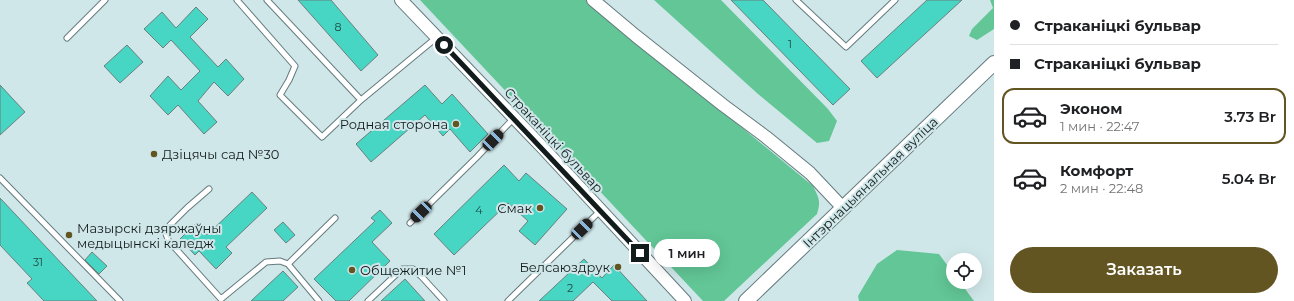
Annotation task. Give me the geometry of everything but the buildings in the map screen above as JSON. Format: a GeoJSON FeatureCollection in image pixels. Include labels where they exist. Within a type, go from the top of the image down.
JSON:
{"type":"FeatureCollection","features":[{"type":"Feature","properties":{"kind":"main road","name":"Інтэрнацыянальная вуліца"},"geometry":{"type":"LineString","coordinates":[[746,301],[994,63]]}},
{"type":"Feature","properties":{"kind":"street","name":"Страканіцкі бульвар"},"geometry":{"type":"LineString","coordinates":[[401,0],[601,210],[685,301]]}},
{"type":"Feature","properties":{"kind":"street"},"geometry":{"type":"LineString","coordinates":[[593,0],[636,36],[810,173],[843,208]]}},
{"type":"Feature","properties":{"kind":"lane"},"geometry":{"type":"LineString","coordinates":[[67,38],[105,0]]}},
{"type":"Feature","properties":{"kind":"lane"},"geometry":{"type":"LineString","coordinates":[[237,0],[295,66],[280,95],[322,137],[361,100],[437,37]]}},
{"type":"Feature","properties":{"kind":"lane"},"geometry":{"type":"LineString","coordinates":[[267,0],[361,100]]}},
{"type":"Feature","properties":{"kind":"lane"},"geometry":{"type":"LineString","coordinates":[[796,0],[846,47],[895,0]]}},
{"type":"Feature","properties":{"kind":"lane"},"geometry":{"type":"LineString","coordinates":[[410,223],[514,118]]}},
{"type":"Feature","properties":{"kind":"lane"},"geometry":{"type":"LineString","coordinates":[[0,178],[120,301]]}},
{"type":"Feature","properties":{"kind":"lane"},"geometry":{"type":"LineString","coordinates":[[209,189],[170,225],[166,234],[170,242],[220,300],[266,262],[280,261],[288,264],[319,301]]}},
{"type":"Feature","properties":{"kind":"lane"},"geometry":{"type":"LineString","coordinates":[[508,301],[601,210]]}},
{"type":"Feature","properties":{"kind":"lane"},"geometry":{"type":"LineString","coordinates":[[288,264],[335,218]]}},
{"type":"Feature","properties":{"kind":"lane"},"geometry":{"type":"LineString","coordinates":[[368,301],[402,269],[413,269],[444,301]]}},
{"type":"Feature","properties":{"kind":"green space"},"geometry":{"type":"Polygon","coordinates":[[[420,0],[587,0],[813,186],[819,200],[817,214],[724,301],[703,301],[420,0]]]}},
{"type":"Feature","properties":{"kind":"green space"},"geometry":{"type":"Polygon","coordinates":[[[654,0],[721,0],[828,109],[837,121],[829,141],[817,143],[758,94],[654,0]]]}},
{"type":"Feature","properties":{"kind":"green space"},"geometry":{"type":"Polygon","coordinates":[[[990,0],[994,0],[994,29],[977,40],[969,36],[972,29],[993,8],[990,0]]]}},
{"type":"Feature","properties":{"kind":"green space"},"geometry":{"type":"Polygon","coordinates":[[[897,250],[939,254],[946,264],[946,289],[965,289],[974,301],[859,301],[858,296],[877,264],[897,250]]]}},
{"type":"Feature","properties":{"kind":"place","name":"Родная сторона"},"geometry":{"type":"Point","coordinates":[456,124]}},
{"type":"Feature","properties":{"kind":"place","name":"Дзіцячы сад №30"},"geometry":{"type":"Point","coordinates":[154,154]}},
{"type":"Feature","properties":{"kind":"place","name":"Смак"},"geometry":{"type":"Point","coordinates":[540,208]}},
{"type":"Feature","properties":{"kind":"place","name":"Мазырскі дзяржаўны медыцынскі каледж"},"geometry":{"type":"Point","coordinates":[69,235]}},
{"type":"Feature","properties":{"kind":"place","name":"Белсаюздрук"},"geometry":{"type":"Point","coordinates":[618,267]}},
{"type":"Feature","properties":{"kind":"place","name":"Общежитие №1"},"geometry":{"type":"Point","coordinates":[352,270]}},
{"type":"Feature","properties":{"kind":"route"},"geometry":{"type":"LineString","coordinates":[[444,45],[640,253]]}}]}
